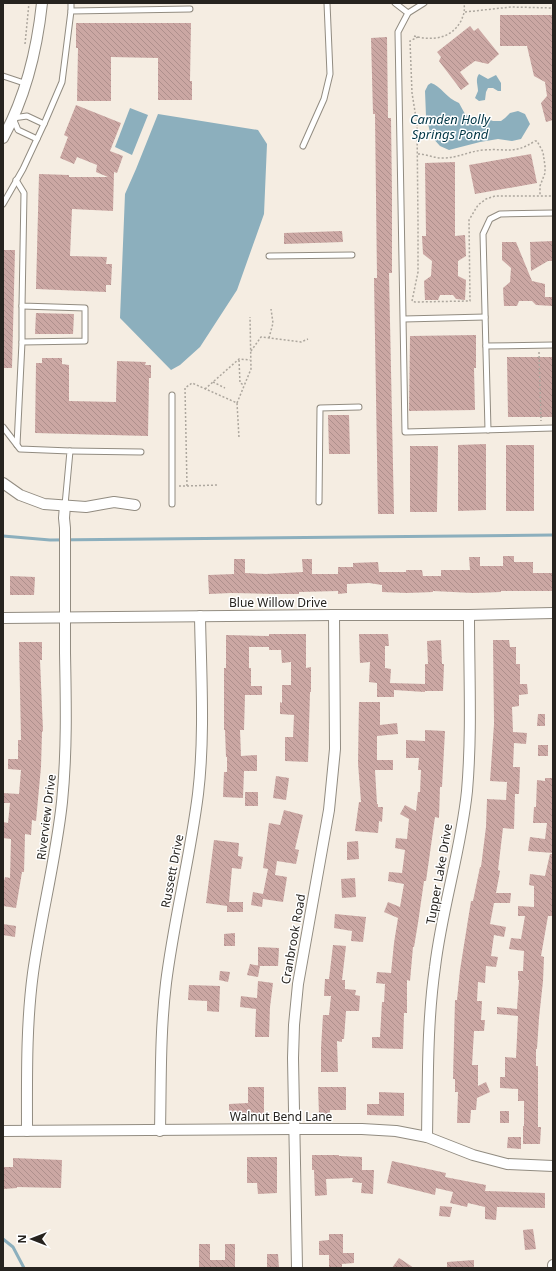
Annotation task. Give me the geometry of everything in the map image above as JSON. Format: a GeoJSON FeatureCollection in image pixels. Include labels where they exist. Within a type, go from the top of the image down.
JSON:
{"type":"FeatureCollection","features":[{"type":"Feature","properties":{"kind":"street"},"geometry":{"type":"LineString","coordinates":[[3,138],[27,84],[40,28],[42,3]]}},
{"type":"Feature","properties":{"kind":"street"},"geometry":{"type":"LineString","coordinates":[[3,483],[20,495],[44,504],[86,506],[114,502],[135,505]]}},
{"type":"Feature","properties":{"kind":"street","name":"Riverview Drive"},"geometry":{"type":"LineString","coordinates":[[28,1131],[29,1009],[40,923],[53,862],[62,804],[66,753],[65,505]]}},
{"type":"Feature","properties":{"kind":"street","name":"Blue Willow Drive"},"geometry":{"type":"LineString","coordinates":[[3,618],[469,615],[553,613]]}},
{"type":"Feature","properties":{"kind":"street","name":"Cranbrook Road"},"geometry":{"type":"LineString","coordinates":[[296,1268],[294,1025],[298,984],[329,810],[335,749],[334,615]]}},
{"type":"Feature","properties":{"kind":"street","name":"Tupper Lake Drive"},"geometry":{"type":"LineString","coordinates":[[427,1136],[430,1020],[435,966],[467,792],[469,749],[469,615]]}},
{"type":"Feature","properties":{"kind":"street","name":"Russett Drive"},"geometry":{"type":"LineString","coordinates":[[160,1131],[161,1037],[166,982],[178,904],[189,856],[198,793],[202,735],[200,616]]}},
{"type":"Feature","properties":{"kind":"street","name":"Walnut Bend Lane"},"geometry":{"type":"LineString","coordinates":[[3,1131],[362,1129],[392,1131],[427,1136],[473,1156],[507,1164],[553,1166]]}},
{"type":"Feature","properties":{"kind":"lane"},"geometry":{"type":"LineString","coordinates":[[3,204],[23,169],[62,82],[71,3]]}},
{"type":"Feature","properties":{"kind":"lane"},"geometry":{"type":"LineString","coordinates":[[303,146],[324,99],[330,74],[328,3]]}},
{"type":"Feature","properties":{"kind":"lane"},"geometry":{"type":"LineString","coordinates":[[395,3],[408,13]]}},
{"type":"Feature","properties":{"kind":"lane"},"geometry":{"type":"LineString","coordinates":[[421,4],[408,13],[398,32],[405,432],[553,428]]}},
{"type":"Feature","properties":{"kind":"lane"},"geometry":{"type":"LineString","coordinates":[[71,11],[190,9]]}},
{"type":"Feature","properties":{"kind":"lane"},"geometry":{"type":"LineString","coordinates":[[3,76],[27,84]]}},
{"type":"Feature","properties":{"kind":"lane"},"geometry":{"type":"LineString","coordinates":[[37,139],[18,130],[13,118],[27,116],[44,124]]}},
{"type":"Feature","properties":{"kind":"lane"},"geometry":{"type":"LineString","coordinates":[[16,180],[24,193],[22,342],[17,446]]}},
{"type":"Feature","properties":{"kind":"lane"},"geometry":{"type":"LineString","coordinates":[[488,430],[483,234],[490,219],[500,214],[553,213]]}},
{"type":"Feature","properties":{"kind":"lane"},"geometry":{"type":"LineString","coordinates":[[269,256],[352,255]]}},
{"type":"Feature","properties":{"kind":"lane"},"geometry":{"type":"LineString","coordinates":[[22,306],[85,308],[85,341],[22,342]]}},
{"type":"Feature","properties":{"kind":"lane"},"geometry":{"type":"LineString","coordinates":[[404,319],[485,317]]}},
{"type":"Feature","properties":{"kind":"lane"},"geometry":{"type":"LineString","coordinates":[[486,346],[539,344],[553,345]]}},
{"type":"Feature","properties":{"kind":"lane"},"geometry":{"type":"LineString","coordinates":[[172,395],[172,504]]}},
{"type":"Feature","properties":{"kind":"lane"},"geometry":{"type":"LineString","coordinates":[[319,502],[320,408],[359,407]]}},
{"type":"Feature","properties":{"kind":"lane"},"geometry":{"type":"LineString","coordinates":[[3,427],[20,449],[141,452]]}},
{"type":"Feature","properties":{"kind":"lane"},"geometry":{"type":"LineString","coordinates":[[65,505],[70,451]]}},
{"type":"Feature","properties":{"kind":"path"},"geometry":{"type":"LineString","coordinates":[[25,36],[29,3]]}},
{"type":"Feature","properties":{"kind":"path"},"geometry":{"type":"LineString","coordinates":[[414,36],[425,39],[435,39],[450,34],[459,24],[465,12],[464,3]]}},
{"type":"Feature","properties":{"kind":"path"},"geometry":{"type":"LineString","coordinates":[[465,12],[511,7],[553,8]]}},
{"type":"Feature","properties":{"kind":"path"},"geometry":{"type":"LineString","coordinates":[[418,37],[410,41],[412,93],[417,124],[418,272],[412,301],[470,301],[469,220],[478,205],[486,199],[495,196],[553,196]]}},
{"type":"Feature","properties":{"kind":"path"},"geometry":{"type":"LineString","coordinates":[[417,154],[426,154],[440,158],[458,157],[484,150],[518,150],[537,141],[543,152],[545,166],[545,173],[540,186],[540,196]]}},
{"type":"Feature","properties":{"kind":"path"},"geometry":{"type":"LineString","coordinates":[[269,338],[272,324],[271,309]]}},
{"type":"Feature","properties":{"kind":"path"},"geometry":{"type":"LineString","coordinates":[[239,438],[237,403],[250,369],[250,317]]}},
{"type":"Feature","properties":{"kind":"path"},"geometry":{"type":"LineString","coordinates":[[250,352],[261,337],[301,342],[308,339]]}},
{"type":"Feature","properties":{"kind":"path"},"geometry":{"type":"LineString","coordinates":[[539,344],[541,428]]}},
{"type":"Feature","properties":{"kind":"path"},"geometry":{"type":"LineString","coordinates":[[206,388],[239,359],[250,360]]}},
{"type":"Feature","properties":{"kind":"path"},"geometry":{"type":"LineString","coordinates":[[239,359],[240,383],[244,385]]}},
{"type":"Feature","properties":{"kind":"path"},"geometry":{"type":"LineString","coordinates":[[187,486],[185,388],[192,382],[237,403]]}},
{"type":"Feature","properties":{"kind":"path"},"geometry":{"type":"LineString","coordinates":[[213,382],[225,388]]}},
{"type":"Feature","properties":{"kind":"path"},"geometry":{"type":"LineString","coordinates":[[172,486],[218,485]]}},
{"type":"Feature","properties":{"kind":"water"},"geometry":{"type":"Polygon","coordinates":[[[479,74],[488,79],[496,75],[501,83],[501,91],[488,88],[485,100],[479,101],[475,98],[478,91],[477,80],[479,74]]]}},
{"type":"Feature","properties":{"kind":"water","name":"Camden Holly Springs Pond"},"geometry":{"type":"Polygon","coordinates":[[[431,83],[454,101],[459,103],[465,114],[470,117],[501,121],[510,113],[518,111],[525,114],[530,124],[521,139],[512,141],[498,139],[449,150],[440,146],[431,136],[426,116],[425,91],[431,83]]]}},
{"type":"Feature","properties":{"kind":"water"},"geometry":{"type":"Polygon","coordinates":[[[130,108],[148,115],[132,155],[115,147],[130,108]]]}},
{"type":"Feature","properties":{"kind":"water"},"geometry":{"type":"Polygon","coordinates":[[[158,114],[258,130],[267,144],[264,214],[237,290],[200,347],[180,365],[171,370],[120,318],[125,194],[158,114]]]}},
{"type":"Feature","properties":{"kind":"building"},"geometry":{"type":"Polygon","coordinates":[[[500,15],[553,15],[553,120],[546,122],[541,103],[547,96],[545,82],[534,76],[527,46],[500,46],[500,15]]]}},
{"type":"Feature","properties":{"kind":"building"},"geometry":{"type":"Polygon","coordinates":[[[76,23],[191,23],[190,81],[192,81],[192,100],[158,100],[158,58],[111,57],[111,101],[77,101],[78,48],[76,48],[76,23]]]}},
{"type":"Feature","properties":{"kind":"building"},"geometry":{"type":"Polygon","coordinates":[[[470,26],[474,31],[478,28],[499,54],[488,64],[475,61],[460,72],[469,84],[461,90],[439,61],[441,57],[437,52],[470,26]]]}},
{"type":"Feature","properties":{"kind":"building"},"geometry":{"type":"Polygon","coordinates":[[[387,37],[388,118],[391,118],[392,273],[389,273],[394,514],[378,514],[374,278],[377,278],[375,114],[373,114],[371,38],[387,37]]]}},
{"type":"Feature","properties":{"kind":"building"},"geometry":{"type":"Polygon","coordinates":[[[76,105],[121,123],[110,151],[123,156],[117,173],[114,172],[113,211],[72,209],[70,256],[107,257],[106,264],[112,264],[111,285],[106,285],[106,292],[36,289],[39,174],[69,175],[69,177],[108,177],[96,172],[97,165],[77,157],[74,164],[60,158],[68,137],[64,135],[76,105]]]}},
{"type":"Feature","properties":{"kind":"building"},"geometry":{"type":"Polygon","coordinates":[[[531,154],[537,183],[475,194],[469,165],[531,154]]]}},
{"type":"Feature","properties":{"kind":"building"},"geometry":{"type":"Polygon","coordinates":[[[455,162],[455,236],[465,235],[466,256],[458,261],[458,276],[466,280],[465,300],[456,299],[453,295],[440,295],[438,300],[425,300],[424,281],[431,276],[432,261],[423,254],[422,236],[426,236],[425,163],[455,162]]]}},
{"type":"Feature","properties":{"kind":"building"},"geometry":{"type":"Polygon","coordinates":[[[342,231],[343,242],[284,244],[284,233],[342,231]]]}},
{"type":"Feature","properties":{"kind":"building"},"geometry":{"type":"Polygon","coordinates":[[[553,241],[553,261],[548,261],[531,271],[530,242],[553,241]]]}},
{"type":"Feature","properties":{"kind":"building"},"geometry":{"type":"Polygon","coordinates":[[[502,242],[516,242],[532,281],[545,284],[545,297],[553,297],[553,306],[536,305],[532,301],[519,301],[517,306],[504,306],[503,288],[510,282],[511,268],[502,260],[502,242]]]}},
{"type":"Feature","properties":{"kind":"building"},"geometry":{"type":"Polygon","coordinates":[[[3,250],[15,250],[12,368],[3,368],[3,250]]]}},
{"type":"Feature","properties":{"kind":"building"},"geometry":{"type":"Polygon","coordinates":[[[36,313],[74,314],[73,334],[35,334],[36,313]]]}},
{"type":"Feature","properties":{"kind":"building"},"geometry":{"type":"Polygon","coordinates":[[[476,335],[476,368],[474,368],[475,410],[409,411],[410,336],[476,335]]]}},
{"type":"Feature","properties":{"kind":"building"},"geometry":{"type":"Polygon","coordinates":[[[507,357],[553,357],[553,417],[508,417],[507,357]]]}},
{"type":"Feature","properties":{"kind":"building"},"geometry":{"type":"Polygon","coordinates":[[[42,358],[62,358],[62,364],[69,365],[69,401],[116,402],[117,361],[146,362],[145,365],[151,365],[151,378],[149,378],[148,436],[35,433],[36,363],[42,363],[42,358]]]}},
{"type":"Feature","properties":{"kind":"building"},"geometry":{"type":"Polygon","coordinates":[[[328,415],[349,415],[350,454],[329,454],[328,415]]]}},
{"type":"Feature","properties":{"kind":"building"},"geometry":{"type":"Polygon","coordinates":[[[486,444],[486,510],[458,511],[458,445],[486,444]]]}},
{"type":"Feature","properties":{"kind":"building"},"geometry":{"type":"Polygon","coordinates":[[[506,445],[534,445],[534,511],[506,511],[506,445]]]}},
{"type":"Feature","properties":{"kind":"building"},"geometry":{"type":"Polygon","coordinates":[[[410,446],[438,446],[437,512],[410,512],[410,446]]]}},
{"type":"Feature","properties":{"kind":"building"},"geometry":{"type":"Polygon","coordinates":[[[503,556],[514,556],[514,562],[533,562],[533,573],[553,573],[553,591],[501,591],[473,593],[433,591],[407,593],[382,592],[382,585],[369,583],[347,584],[347,593],[338,594],[338,591],[299,592],[299,594],[209,594],[208,575],[234,574],[234,559],[245,559],[245,573],[266,574],[303,572],[302,559],[312,559],[312,574],[338,574],[338,567],[353,567],[353,563],[378,562],[379,572],[406,572],[406,570],[422,570],[423,576],[441,576],[441,570],[470,570],[469,557],[480,557],[480,566],[503,566],[503,556]]]}},
{"type":"Feature","properties":{"kind":"building"},"geometry":{"type":"Polygon","coordinates":[[[10,576],[35,577],[34,595],[10,595],[10,576]]]}},
{"type":"Feature","properties":{"kind":"building"},"geometry":{"type":"Polygon","coordinates":[[[269,634],[306,634],[306,668],[311,667],[308,762],[285,761],[285,737],[293,737],[294,715],[280,714],[280,702],[282,703],[282,685],[291,685],[291,662],[282,663],[281,650],[269,650],[269,647],[249,647],[251,686],[262,686],[262,695],[245,695],[244,730],[240,730],[241,756],[257,755],[257,771],[244,771],[243,798],[223,797],[224,772],[227,772],[224,730],[224,668],[226,668],[226,635],[269,636],[269,634]]]}},
{"type":"Feature","properties":{"kind":"building"},"geometry":{"type":"Polygon","coordinates":[[[359,634],[388,634],[389,646],[385,646],[385,668],[391,669],[390,683],[425,684],[425,664],[428,664],[427,641],[441,640],[442,664],[444,664],[443,691],[425,692],[394,690],[394,697],[377,697],[377,683],[369,682],[370,662],[360,663],[359,634]]]}},
{"type":"Feature","properties":{"kind":"building"},"geometry":{"type":"Polygon","coordinates":[[[493,640],[509,640],[510,647],[516,647],[516,664],[520,664],[520,684],[527,684],[528,694],[519,695],[519,706],[512,707],[513,732],[527,733],[526,744],[514,743],[513,767],[520,767],[519,794],[515,794],[514,829],[503,828],[498,870],[500,871],[496,893],[511,893],[510,903],[494,903],[490,924],[506,927],[504,937],[494,935],[491,956],[498,957],[496,967],[486,966],[485,983],[478,982],[477,1001],[482,1001],[481,1020],[485,1020],[484,1031],[474,1031],[472,1065],[478,1065],[478,1086],[486,1082],[490,1092],[477,1098],[476,1110],[471,1110],[470,1123],[457,1123],[458,1092],[455,1092],[455,1079],[453,1079],[455,1000],[457,1000],[460,970],[471,901],[473,901],[481,867],[486,827],[487,799],[506,800],[507,782],[490,781],[494,724],[493,640]]]}},
{"type":"Feature","properties":{"kind":"building"},"geometry":{"type":"Polygon","coordinates":[[[19,642],[42,642],[42,660],[40,660],[43,731],[36,821],[32,820],[31,835],[25,834],[24,872],[22,872],[16,908],[3,906],[3,886],[5,877],[10,878],[11,839],[3,838],[3,822],[8,823],[10,803],[3,803],[3,793],[19,794],[21,770],[8,769],[8,759],[18,759],[18,740],[21,740],[19,642]]]}},
{"type":"Feature","properties":{"kind":"building"},"geometry":{"type":"Polygon","coordinates":[[[359,702],[380,702],[380,725],[397,723],[398,734],[377,736],[377,760],[393,760],[393,770],[375,770],[377,804],[378,807],[383,807],[382,822],[379,821],[378,833],[355,831],[359,802],[361,802],[358,763],[359,702]]]}},
{"type":"Feature","properties":{"kind":"building"},"geometry":{"type":"Polygon","coordinates":[[[538,714],[545,714],[545,726],[537,726],[538,714]]]}},
{"type":"Feature","properties":{"kind":"building"},"geometry":{"type":"Polygon","coordinates":[[[425,730],[445,731],[442,787],[440,787],[439,818],[435,817],[426,881],[424,881],[413,947],[410,981],[407,980],[407,1013],[404,1013],[403,1049],[372,1048],[372,1037],[380,1037],[382,1002],[384,1002],[385,984],[376,983],[377,972],[391,973],[398,918],[384,912],[388,902],[400,907],[404,884],[388,881],[389,872],[402,873],[405,850],[395,848],[396,838],[407,839],[409,819],[400,814],[405,805],[416,811],[418,792],[420,792],[421,770],[418,770],[419,758],[406,758],[406,740],[425,741],[425,730]]]}},
{"type":"Feature","properties":{"kind":"building"},"geometry":{"type":"Polygon","coordinates":[[[538,745],[548,745],[548,756],[538,756],[538,745]]]}},
{"type":"Feature","properties":{"kind":"building"},"geometry":{"type":"Polygon","coordinates":[[[276,776],[289,778],[286,800],[273,798],[276,776]]]}},
{"type":"Feature","properties":{"kind":"building"},"geometry":{"type":"Polygon","coordinates":[[[545,778],[553,778],[553,853],[528,851],[530,837],[545,839],[547,823],[533,823],[534,807],[536,807],[537,780],[545,781],[545,778]]]}},
{"type":"Feature","properties":{"kind":"building"},"geometry":{"type":"Polygon","coordinates":[[[245,792],[258,792],[258,806],[245,806],[245,792]]]}},
{"type":"Feature","properties":{"kind":"building"},"geometry":{"type":"Polygon","coordinates":[[[284,810],[303,815],[295,849],[299,850],[296,864],[277,861],[275,875],[287,877],[283,902],[263,899],[262,907],[251,905],[253,892],[263,894],[268,869],[263,868],[269,823],[280,825],[284,810]]]}},
{"type":"Feature","properties":{"kind":"building"},"geometry":{"type":"Polygon","coordinates":[[[214,840],[239,843],[238,856],[243,857],[241,869],[232,868],[229,902],[243,902],[243,912],[227,912],[227,906],[206,903],[214,840]]]}},
{"type":"Feature","properties":{"kind":"building"},"geometry":{"type":"Polygon","coordinates":[[[358,841],[359,859],[347,860],[347,842],[358,841]]]}},
{"type":"Feature","properties":{"kind":"building"},"geometry":{"type":"Polygon","coordinates":[[[550,854],[553,854],[553,916],[548,916],[541,956],[544,957],[543,981],[536,1049],[536,1066],[538,1066],[538,1127],[541,1127],[540,1144],[523,1144],[524,1101],[518,1101],[518,1089],[500,1088],[500,1077],[505,1077],[505,1057],[516,1058],[518,1016],[497,1014],[497,1007],[517,1009],[519,980],[518,971],[523,971],[524,951],[509,949],[511,938],[521,939],[525,916],[518,916],[518,906],[534,907],[534,886],[529,885],[530,874],[545,876],[550,854]]]}},
{"type":"Feature","properties":{"kind":"building"},"geometry":{"type":"Polygon","coordinates":[[[355,878],[356,897],[342,898],[341,879],[355,878]]]}},
{"type":"Feature","properties":{"kind":"building"},"geometry":{"type":"Polygon","coordinates":[[[335,914],[366,917],[363,942],[351,941],[352,931],[334,928],[335,914]]]}},
{"type":"Feature","properties":{"kind":"building"},"geometry":{"type":"Polygon","coordinates":[[[3,924],[16,926],[15,937],[3,935],[3,924]]]}},
{"type":"Feature","properties":{"kind":"building"},"geometry":{"type":"Polygon","coordinates":[[[235,933],[235,946],[224,946],[224,934],[235,933]]]}},
{"type":"Feature","properties":{"kind":"building"},"geometry":{"type":"Polygon","coordinates":[[[333,945],[346,946],[342,980],[345,980],[345,989],[356,990],[355,995],[360,996],[359,1011],[346,1011],[344,1039],[342,1039],[342,1042],[337,1041],[338,1072],[321,1072],[323,1015],[329,1015],[331,996],[324,996],[325,979],[329,979],[333,945]]]}},
{"type":"Feature","properties":{"kind":"building"},"geometry":{"type":"Polygon","coordinates":[[[258,947],[279,948],[278,966],[258,966],[258,947]]]}},
{"type":"Feature","properties":{"kind":"building"},"geometry":{"type":"Polygon","coordinates":[[[250,964],[260,966],[258,977],[247,975],[250,964]]]}},
{"type":"Feature","properties":{"kind":"building"},"geometry":{"type":"Polygon","coordinates":[[[220,971],[230,972],[228,982],[219,980],[220,971]]]}},
{"type":"Feature","properties":{"kind":"building"},"geometry":{"type":"Polygon","coordinates":[[[258,981],[273,983],[270,1007],[269,1037],[255,1037],[256,1009],[240,1007],[241,996],[257,998],[258,981]]]}},
{"type":"Feature","properties":{"kind":"building"},"geometry":{"type":"Polygon","coordinates":[[[189,985],[220,986],[219,1012],[207,1011],[207,1001],[188,1000],[189,985]]]}},
{"type":"Feature","properties":{"kind":"building"},"geometry":{"type":"Polygon","coordinates":[[[248,1087],[264,1087],[264,1115],[229,1115],[229,1104],[248,1103],[248,1087]]]}},
{"type":"Feature","properties":{"kind":"building"},"geometry":{"type":"Polygon","coordinates":[[[318,1087],[346,1087],[346,1110],[330,1110],[330,1114],[319,1114],[318,1087]]]}},
{"type":"Feature","properties":{"kind":"building"},"geometry":{"type":"Polygon","coordinates":[[[379,1092],[404,1093],[404,1116],[367,1115],[367,1104],[379,1104],[379,1092]]]}},
{"type":"Feature","properties":{"kind":"building"},"geometry":{"type":"Polygon","coordinates":[[[500,1111],[509,1111],[509,1123],[500,1123],[500,1111]]]}},
{"type":"Feature","properties":{"kind":"building"},"geometry":{"type":"Polygon","coordinates":[[[508,1137],[521,1137],[521,1149],[507,1148],[508,1137]]]}},
{"type":"Feature","properties":{"kind":"building"},"geometry":{"type":"Polygon","coordinates":[[[312,1155],[362,1157],[362,1170],[374,1170],[373,1194],[361,1193],[362,1183],[352,1182],[353,1178],[326,1179],[327,1195],[315,1196],[312,1155]]]}},
{"type":"Feature","properties":{"kind":"building"},"geometry":{"type":"Polygon","coordinates":[[[247,1157],[277,1157],[277,1193],[258,1194],[257,1183],[247,1183],[247,1157]]]}},
{"type":"Feature","properties":{"kind":"building"},"geometry":{"type":"Polygon","coordinates":[[[13,1158],[62,1160],[61,1188],[17,1187],[3,1189],[3,1167],[13,1167],[13,1158]]]}},
{"type":"Feature","properties":{"kind":"building"},"geometry":{"type":"Polygon","coordinates":[[[392,1161],[446,1173],[445,1177],[486,1185],[485,1191],[545,1193],[545,1208],[497,1207],[496,1220],[485,1219],[485,1207],[468,1203],[467,1207],[450,1203],[453,1192],[436,1188],[435,1195],[387,1183],[392,1161]]]}},
{"type":"Feature","properties":{"kind":"building"},"geometry":{"type":"Polygon","coordinates":[[[440,1206],[452,1207],[450,1217],[439,1216],[440,1206]]]}},
{"type":"Feature","properties":{"kind":"building"},"geometry":{"type":"Polygon","coordinates":[[[533,1229],[536,1249],[525,1250],[523,1230],[533,1229]]]}},
{"type":"Feature","properties":{"kind":"building"},"geometry":{"type":"Polygon","coordinates":[[[329,1234],[343,1234],[343,1253],[354,1253],[354,1263],[342,1264],[342,1268],[329,1268],[329,1255],[319,1255],[319,1241],[329,1240],[329,1234]]]}},
{"type":"Feature","properties":{"kind":"building"},"geometry":{"type":"Polygon","coordinates":[[[199,1244],[210,1244],[210,1260],[225,1260],[225,1244],[235,1244],[235,1268],[199,1268],[199,1244]]]}},
{"type":"Feature","properties":{"kind":"building"},"geometry":{"type":"Polygon","coordinates":[[[267,1254],[278,1254],[279,1268],[267,1268],[267,1254]]]}},
{"type":"Feature","properties":{"kind":"building"},"geometry":{"type":"Polygon","coordinates":[[[399,1258],[414,1268],[392,1268],[399,1258]]]}},
{"type":"Feature","properties":{"kind":"building"},"geometry":{"type":"Polygon","coordinates":[[[474,1260],[474,1268],[447,1268],[447,1262],[474,1260]]]}},
{"type":"Feature","properties":{"kind":"waterway"},"geometry":{"type":"LineString","coordinates":[[3,536],[50,540],[553,535]]}},
{"type":"Feature","properties":{"kind":"waterway"},"geometry":{"type":"LineString","coordinates":[[3,1239],[13,1247],[24,1268]]}}]}
